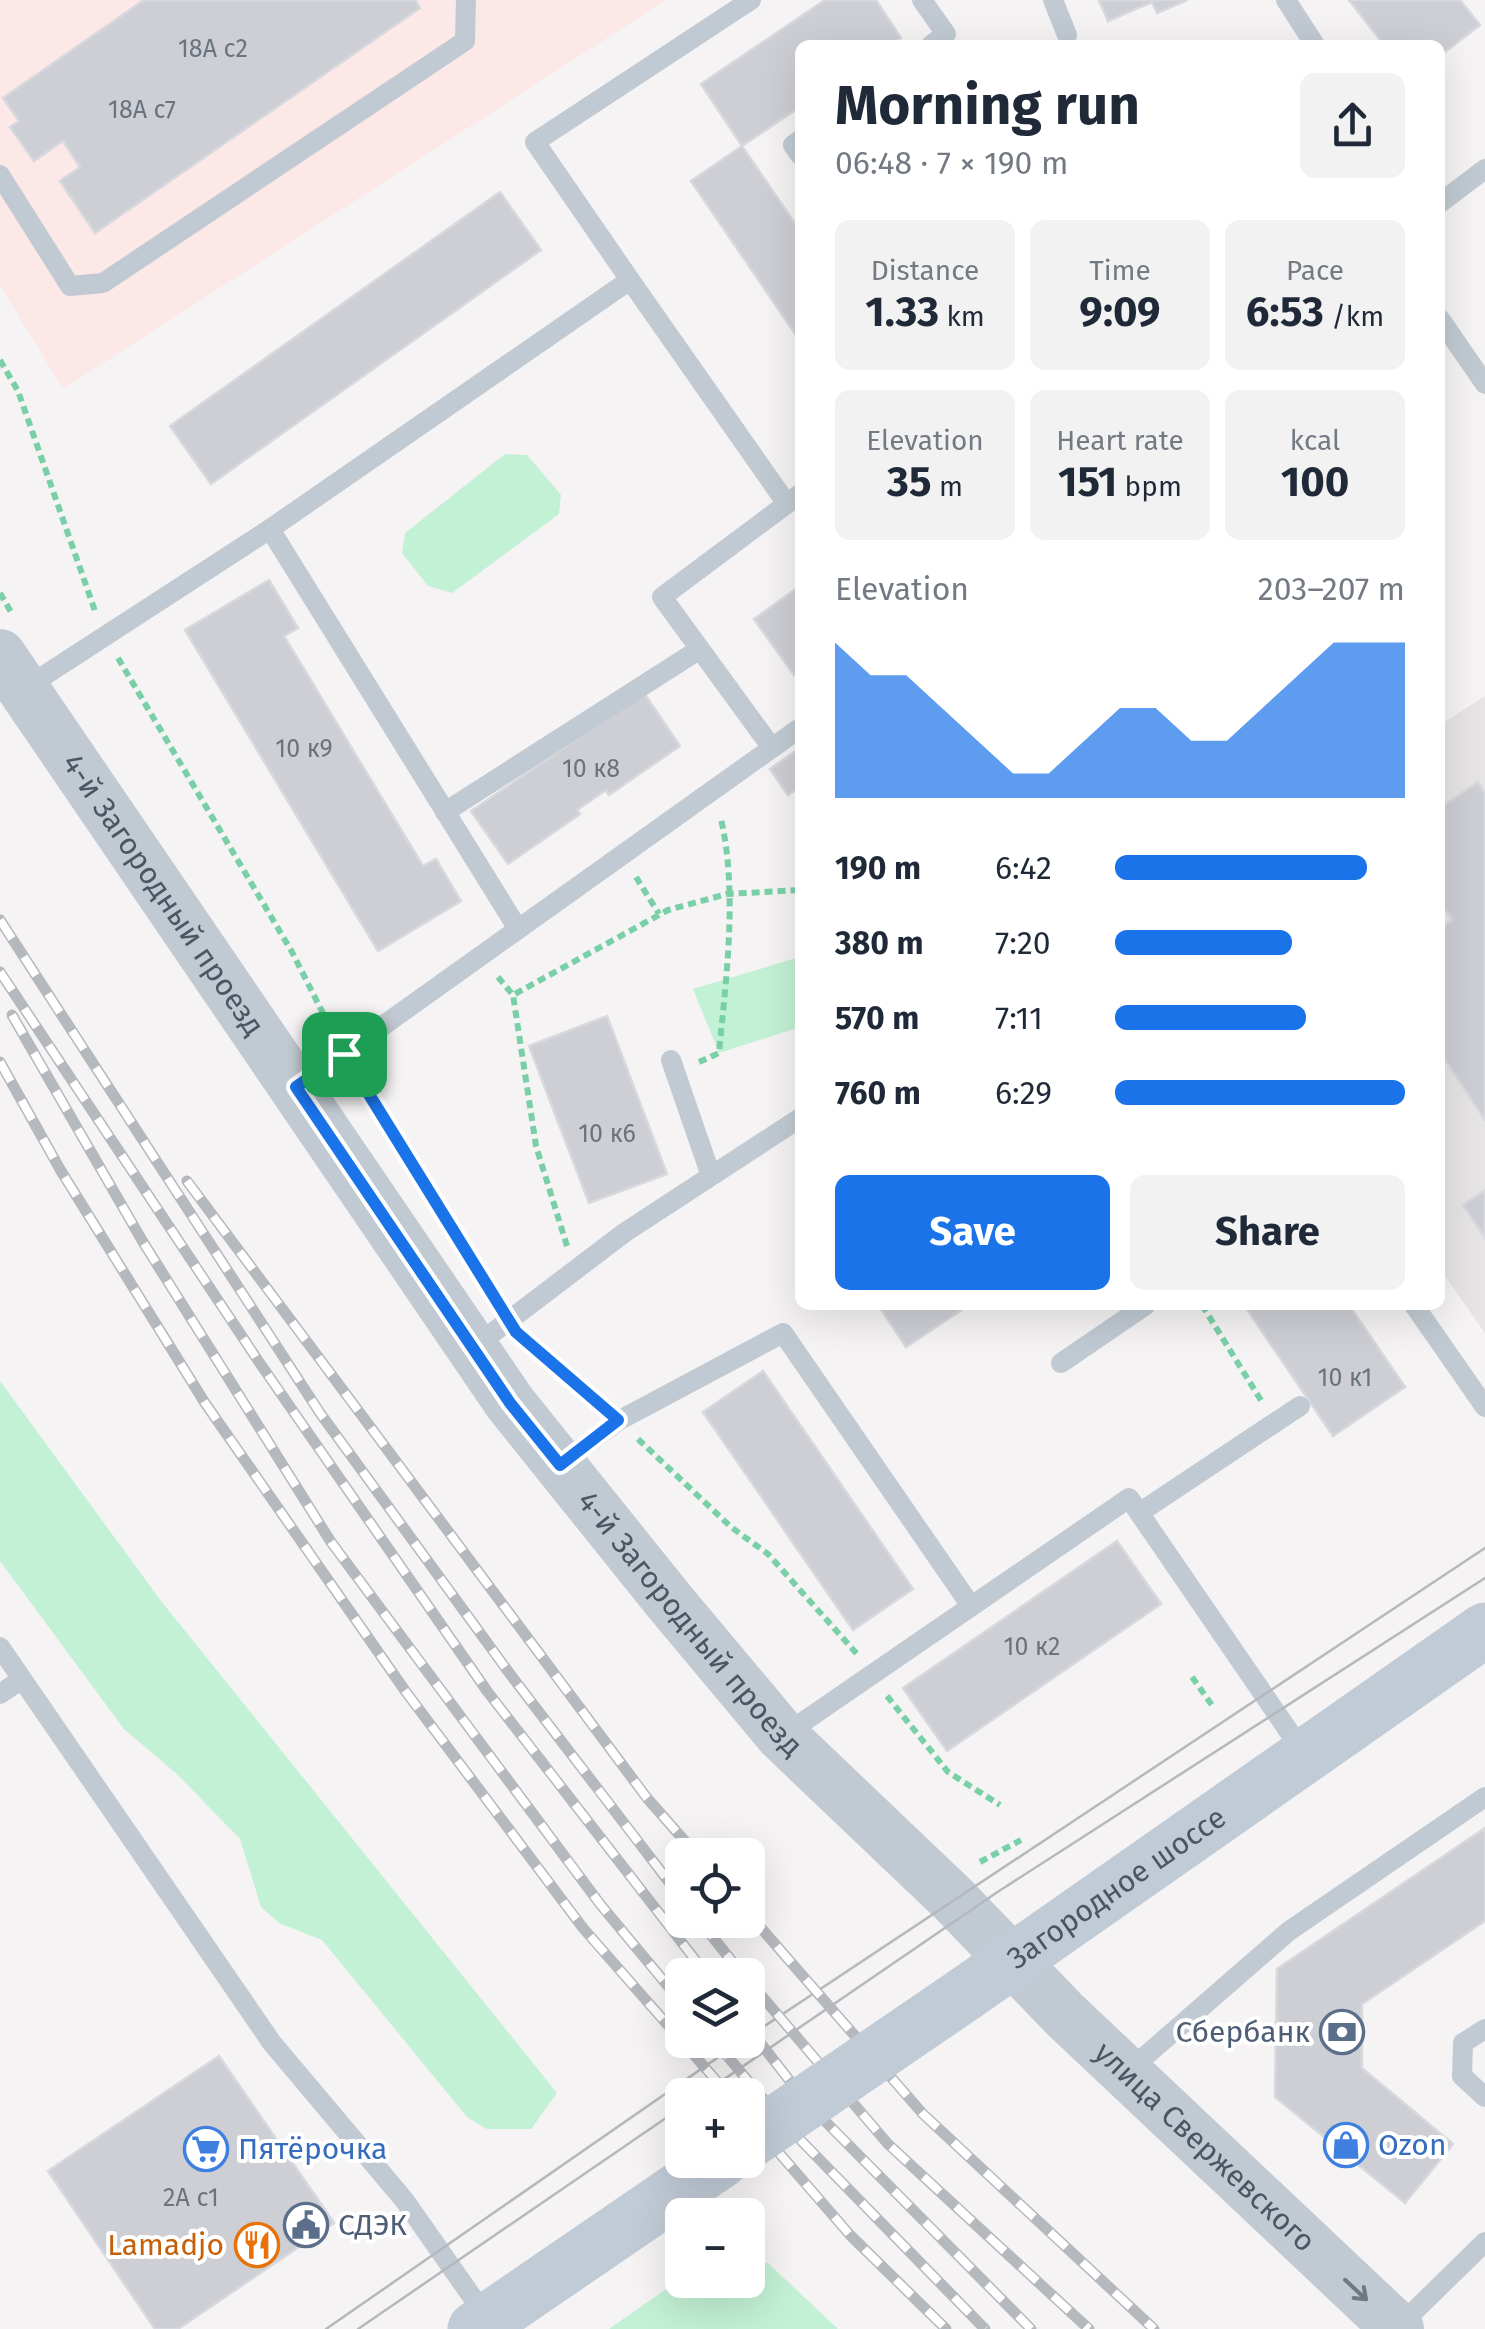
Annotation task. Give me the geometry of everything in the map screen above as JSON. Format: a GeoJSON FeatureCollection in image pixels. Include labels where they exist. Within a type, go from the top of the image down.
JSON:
{"type":"FeatureCollection","features":[{"type":"Feature","properties":{"kind":"main road","name":"Загородное шоссе"},"geometry":{"type":"LineString","coordinates":[[765,2130],[1481,1639]]}},
{"type":"Feature","properties":{"kind":"main road"},"geometry":{"type":"LineString","coordinates":[[481,2324],[696,2178]]}},
{"type":"Feature","properties":{"kind":"street","name":"4-й Загородный проезд"},"geometry":{"type":"LineString","coordinates":[[11,673],[296,1087],[491,1334],[560,1465],[782,1736],[1014,1962]]}},
{"type":"Feature","properties":{"kind":"street","name":"улица Свержевского"},"geometry":{"type":"LineString","coordinates":[[1014,1962],[1398,2329]]}},
{"type":"Feature","properties":{"kind":"lane"},"geometry":{"type":"LineString","coordinates":[[0,176],[70,286],[103,284],[465,40],[466,0]]}},
{"type":"Feature","properties":{"kind":"lane"},"geometry":{"type":"LineString","coordinates":[[751,0],[535,142],[630,280],[794,499],[662,596],[772,748]]}},
{"type":"Feature","properties":{"kind":"lane"},"geometry":{"type":"LineString","coordinates":[[922,0],[946,34],[937,40]]}},
{"type":"Feature","properties":{"kind":"lane"},"geometry":{"type":"LineString","coordinates":[[1053,0],[1067,35]]}},
{"type":"Feature","properties":{"kind":"lane"},"geometry":{"type":"LineString","coordinates":[[1286,0],[1312,40]]}},
{"type":"Feature","properties":{"kind":"lane"},"geometry":{"type":"LineString","coordinates":[[1445,199],[1485,169]]}},
{"type":"Feature","properties":{"kind":"lane"},"geometry":{"type":"LineString","coordinates":[[11,673],[104,636],[270,529],[630,280]]}},
{"type":"Feature","properties":{"kind":"lane"},"geometry":{"type":"LineString","coordinates":[[1445,326],[1485,384]]}},
{"type":"Feature","properties":{"kind":"lane"},"geometry":{"type":"LineString","coordinates":[[270,529],[518,929]]}},
{"type":"Feature","properties":{"kind":"lane"},"geometry":{"type":"LineString","coordinates":[[445,812],[700,649]]}},
{"type":"Feature","properties":{"kind":"lane"},"geometry":{"type":"LineString","coordinates":[[296,1087],[795,732]]}},
{"type":"Feature","properties":{"kind":"lane"},"geometry":{"type":"LineString","coordinates":[[671,1060],[712,1176]]}},
{"type":"Feature","properties":{"kind":"lane"},"geometry":{"type":"LineString","coordinates":[[491,1334],[574,1270],[795,1121]]}},
{"type":"Feature","properties":{"kind":"lane"},"geometry":{"type":"LineString","coordinates":[[1061,1363],[1139,1310]]}},
{"type":"Feature","properties":{"kind":"lane"},"geometry":{"type":"LineString","coordinates":[[1418,1310],[1485,1406]]}},
{"type":"Feature","properties":{"kind":"lane"},"geometry":{"type":"LineString","coordinates":[[560,1465],[618,1420],[783,1333],[971,1606]]}},
{"type":"Feature","properties":{"kind":"lane"},"geometry":{"type":"LineString","coordinates":[[1139,1514],[1300,1406]]}},
{"type":"Feature","properties":{"kind":"lane"},"geometry":{"type":"LineString","coordinates":[[782,1736],[1129,1498],[1306,1756]]}},
{"type":"Feature","properties":{"kind":"lane"},"geometry":{"type":"LineString","coordinates":[[0,1647],[272,2042],[385,2176],[481,2324]]}},
{"type":"Feature","properties":{"kind":"lane"},"geometry":{"type":"LineString","coordinates":[[0,1694],[22,1678]]}},
{"type":"Feature","properties":{"kind":"lane"},"geometry":{"type":"LineString","coordinates":[[1127,2072],[1289,1931],[1485,1796]]}},
{"type":"Feature","properties":{"kind":"lane"},"geometry":{"type":"LineString","coordinates":[[1485,2029],[1463,2042],[1462,2076],[1485,2098]]}},
{"type":"Feature","properties":{"kind":"lane"},"geometry":{"type":"LineString","coordinates":[[1398,2329],[1485,2242]]}},
{"type":"Feature","properties":{"kind":"path"},"geometry":{"type":"LineString","coordinates":[[0,360],[18,391],[104,636],[292,952],[491,1334],[618,1420],[731,1527],[768,1554],[850,1644],[948,1772],[1000,1805]]}},
{"type":"Feature","properties":{"kind":"path"},"geometry":{"type":"LineString","coordinates":[[719,1054],[727,846]]}},
{"type":"Feature","properties":{"kind":"path"},"geometry":{"type":"LineString","coordinates":[[641,884],[660,914]]}},
{"type":"Feature","properties":{"kind":"path"},"geometry":{"type":"LineString","coordinates":[[574,1270],[536,1146],[513,995],[660,914],[727,894],[795,890]]}},
{"type":"Feature","properties":{"kind":"path"},"geometry":{"type":"LineString","coordinates":[[1205,1310],[1275,1423]]}},
{"type":"Feature","properties":{"kind":"path"},"geometry":{"type":"LineString","coordinates":[[1192,1677],[1214,1708]]}},
{"type":"Feature","properties":{"kind":"path"},"geometry":{"type":"LineString","coordinates":[[980,1862],[1021,1840]]}},
{"type":"Feature","properties":{"kind":"shaded area"},"geometry":{"type":"Polygon","coordinates":[[[0,0],[666,0],[63,389],[0,285],[0,0]]]}},
{"type":"Feature","properties":{"kind":"shaded area"},"geometry":{"type":"Polygon","coordinates":[[[1485,696],[1485,1333],[1445,1276],[1445,722],[1485,696]]]}},
{"type":"Feature","properties":{"kind":"green space"},"geometry":{"type":"Polygon","coordinates":[[[505,454],[527,455],[561,495],[559,514],[452,593],[428,586],[402,553],[405,533],[505,454]]]}},
{"type":"Feature","properties":{"kind":"green space"},"geometry":{"type":"Polygon","coordinates":[[[795,958],[795,1029],[719,1053],[693,989],[795,958]]]}},
{"type":"Feature","properties":{"kind":"green space"},"geometry":{"type":"Polygon","coordinates":[[[0,1381],[161,1601],[557,2093],[531,2129],[487,2129],[467,2117],[322,1940],[279,1923],[261,1907],[240,1839],[178,1775],[124,1729],[0,1561],[0,1381]]]}},
{"type":"Feature","properties":{"kind":"green space"},"geometry":{"type":"Polygon","coordinates":[[[765,2263],[838,2329],[609,2329],[665,2290],[665,2298],[765,2298],[765,2263]]]}},
{"type":"Feature","properties":{"kind":"building"},"geometry":{"type":"Polygon","coordinates":[[[144,0],[415,0],[420,8],[95,233],[60,181],[80,167],[63,141],[34,161],[10,127],[19,121],[3,98],[144,0]]]}},
{"type":"Feature","properties":{"kind":"building"},"geometry":{"type":"Polygon","coordinates":[[[825,0],[876,0],[901,38],[795,40],[795,110],[742,146],[701,84],[825,0]]]}},
{"type":"Feature","properties":{"kind":"building"},"geometry":{"type":"Polygon","coordinates":[[[1099,0],[1187,0],[1157,13],[1152,2],[1108,21],[1099,0]]]}},
{"type":"Feature","properties":{"kind":"building"},"geometry":{"type":"Polygon","coordinates":[[[1349,0],[1460,0],[1480,25],[1445,52],[1445,40],[1380,40],[1349,0]]]}},
{"type":"Feature","properties":{"kind":"building"},"geometry":{"type":"Polygon","coordinates":[[[742,146],[795,224],[795,334],[691,181],[742,146]]]}},
{"type":"Feature","properties":{"kind":"building"},"geometry":{"type":"Polygon","coordinates":[[[500,192],[541,250],[211,484],[170,426],[500,192]]]}},
{"type":"Feature","properties":{"kind":"building"},"geometry":{"type":"Polygon","coordinates":[[[269,580],[298,628],[284,636],[423,866],[436,859],[461,901],[378,951],[185,630],[269,580]]]}},
{"type":"Feature","properties":{"kind":"building"},"geometry":{"type":"Polygon","coordinates":[[[795,590],[795,674],[794,675],[754,619],[795,590]]]}},
{"type":"Feature","properties":{"kind":"building"},"geometry":{"type":"Polygon","coordinates":[[[644,693],[680,746],[609,795],[606,790],[577,810],[580,814],[508,864],[471,811],[644,693]]]}},
{"type":"Feature","properties":{"kind":"building"},"geometry":{"type":"Polygon","coordinates":[[[795,752],[795,790],[788,795],[770,769],[795,752]]]}},
{"type":"Feature","properties":{"kind":"building"},"geometry":{"type":"Polygon","coordinates":[[[1478,782],[1485,793],[1485,1120],[1445,1060],[1445,926],[1453,920],[1445,909],[1445,805],[1478,782]]]}},
{"type":"Feature","properties":{"kind":"building"},"geometry":{"type":"Polygon","coordinates":[[[607,1016],[667,1174],[589,1203],[529,1046],[607,1016]]]}},
{"type":"Feature","properties":{"kind":"building"},"geometry":{"type":"Polygon","coordinates":[[[1485,1190],[1485,1238],[1463,1205],[1485,1190]]]}},
{"type":"Feature","properties":{"kind":"building"},"geometry":{"type":"Polygon","coordinates":[[[881,1310],[962,1310],[906,1347],[881,1310]]]}},
{"type":"Feature","properties":{"kind":"building"},"geometry":{"type":"Polygon","coordinates":[[[1247,1310],[1352,1310],[1405,1387],[1333,1436],[1247,1310]]]}},
{"type":"Feature","properties":{"kind":"building"},"geometry":{"type":"Polygon","coordinates":[[[763,1371],[913,1589],[853,1630],[703,1412],[763,1371]]]}},
{"type":"Feature","properties":{"kind":"building"},"geometry":{"type":"Polygon","coordinates":[[[1117,1541],[1161,1604],[947,1751],[903,1688],[1117,1541]]]}},
{"type":"Feature","properties":{"kind":"building"},"geometry":{"type":"Polygon","coordinates":[[[1485,1828],[1485,1921],[1362,2004],[1362,2068],[1453,2144],[1405,2203],[1275,2097],[1277,1969],[1485,1828]]]}},
{"type":"Feature","properties":{"kind":"building"},"geometry":{"type":"Polygon","coordinates":[[[219,2056],[334,2223],[178,2329],[155,2329],[48,2171],[219,2056]]]}},
{"type":"Feature","properties":{"kind":"tram line"},"geometry":{"type":"LineString","coordinates":[[765,2026],[1485,1548]]}},
{"type":"Feature","properties":{"kind":"tram line"},"geometry":{"type":"LineString","coordinates":[[726,2078],[996,1893],[1485,1578]]}},
{"type":"Feature","properties":{"kind":"tram line"},"geometry":{"type":"LineString","coordinates":[[326,2329],[717,2058]]}},
{"type":"Feature","properties":{"kind":"tram line"},"geometry":{"type":"LineString","coordinates":[[358,2329],[665,2119]]}},
{"type":"Feature","properties":{"kind":"railway"},"geometry":{"type":"LineString","coordinates":[[0,920],[320,1413],[510,1674],[665,1877]]}},
{"type":"Feature","properties":{"kind":"railway"},"geometry":{"type":"LineString","coordinates":[[0,972],[259,1362],[487,1691],[694,1958]]}},
{"type":"Feature","properties":{"kind":"railway"},"geometry":{"type":"LineString","coordinates":[[12,1015],[143,1242],[331,1542],[600,1904],[665,1982]]}},
{"type":"Feature","properties":{"kind":"railway"},"geometry":{"type":"LineString","coordinates":[[0,1062],[61,1171],[205,1403],[406,1692],[583,1928],[714,2078]]}},
{"type":"Feature","properties":{"kind":"railway"},"geometry":{"type":"LineString","coordinates":[[187,1181],[647,1798],[682,1838]]}},
{"type":"Feature","properties":{"kind":"railway"},"geometry":{"type":"LineString","coordinates":[[765,1933],[923,2114],[1154,2329]]}},
{"type":"Feature","properties":{"kind":"railway"},"geometry":{"type":"LineString","coordinates":[[713,1938],[729,1958]]}},
{"type":"Feature","properties":{"kind":"railway"},"geometry":{"type":"LineString","coordinates":[[765,2000],[888,2144],[1089,2329]]}},
{"type":"Feature","properties":{"kind":"railway"},"geometry":{"type":"LineString","coordinates":[[765,2049],[807,2103],[1031,2329]]}},
{"type":"Feature","properties":{"kind":"railway"},"geometry":{"type":"LineString","coordinates":[[729,2058],[779,2118],[985,2329]]}},
{"type":"Feature","properties":{"kind":"railway"},"geometry":{"type":"LineString","coordinates":[[765,2137],[850,2235],[946,2329]]}},
{"type":"Feature","properties":{"kind":"place","name":"Сбербанк"},"geometry":{"type":"Point","coordinates":[1342,2032]}},
{"type":"Feature","properties":{"kind":"place","name":"Ozon"},"geometry":{"type":"Point","coordinates":[1346,2145]}},
{"type":"Feature","properties":{"kind":"place","name":"Пятёрочка"},"geometry":{"type":"Point","coordinates":[206,2149]}},
{"type":"Feature","properties":{"kind":"place","name":"СДЭК"},"geometry":{"type":"Point","coordinates":[306,2225]}},
{"type":"Feature","properties":{"kind":"place","name":"Lamadjo"},"geometry":{"type":"Point","coordinates":[257,2245]}},
{"type":"Feature","properties":{"kind":"route"},"geometry":{"type":"LineString","coordinates":[[344,1054],[516,1332],[618,1420],[560,1465],[510,1403],[296,1087],[344,1054]]}}]}
